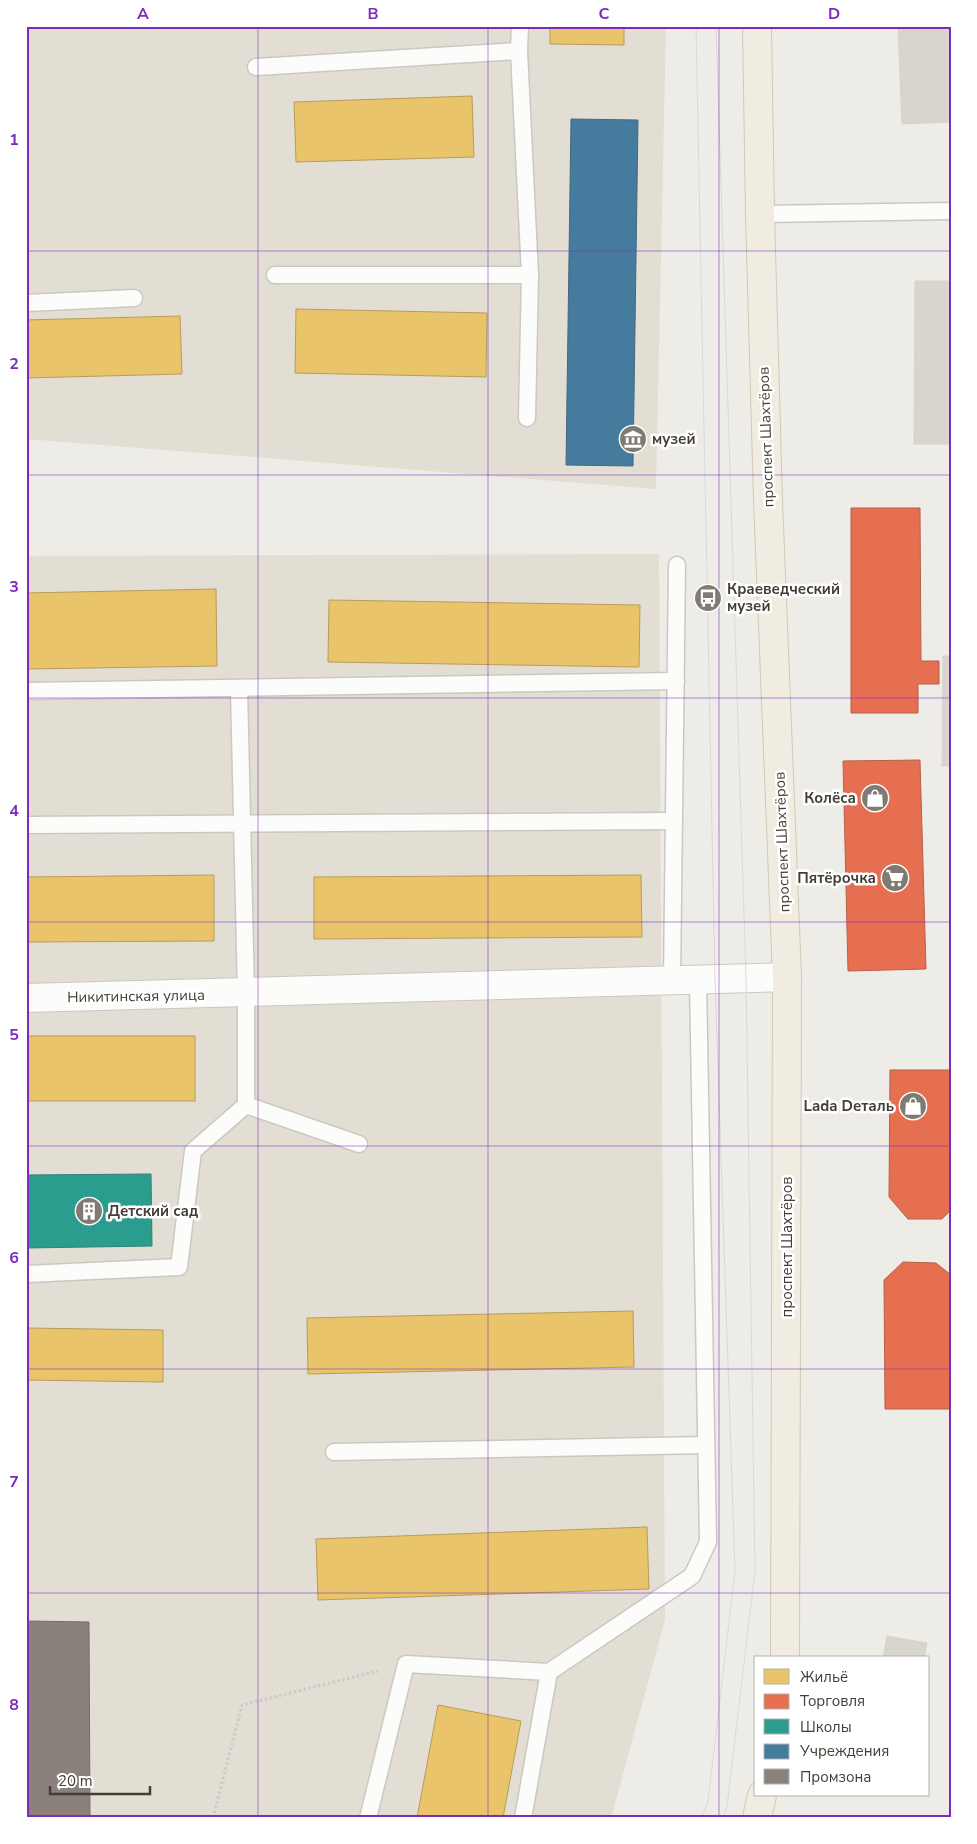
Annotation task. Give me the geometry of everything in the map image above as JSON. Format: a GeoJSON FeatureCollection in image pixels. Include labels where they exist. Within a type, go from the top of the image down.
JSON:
{"type":"FeatureCollection","features":[{"type":"Feature","properties":{"kind":"main road","name":"проспект Шахтёров"},"geometry":{"type":"LineString","coordinates":[[757,26],[768,490],[787,977],[784,1656]]}},
{"type":"Feature","properties":{"kind":"main road"},"geometry":{"type":"LineString","coordinates":[[757,1818],[762,1796]]}},
{"type":"Feature","properties":{"kind":"street","name":"Никитинская улица"},"geometry":{"type":"LineString","coordinates":[[26,998],[246,994],[787,977]]}},
{"type":"Feature","properties":{"kind":"lane"},"geometry":{"type":"LineString","coordinates":[[520,26],[519,51],[530,275],[527,418]]}},
{"type":"Feature","properties":{"kind":"lane"},"geometry":{"type":"LineString","coordinates":[[256,67],[519,51]]}},
{"type":"Feature","properties":{"kind":"lane"},"geometry":{"type":"LineString","coordinates":[[760,214],[951,211]]}},
{"type":"Feature","properties":{"kind":"lane"},"geometry":{"type":"LineString","coordinates":[[275,275],[530,275]]}},
{"type":"Feature","properties":{"kind":"lane"},"geometry":{"type":"LineString","coordinates":[[26,303],[134,298]]}},
{"type":"Feature","properties":{"kind":"lane"},"geometry":{"type":"LineString","coordinates":[[368,1818],[406,1664],[549,1672],[692,1576],[708,1542],[706,1446],[685,980],[674,821],[677,565]]}},
{"type":"Feature","properties":{"kind":"lane"},"geometry":{"type":"LineString","coordinates":[[26,691],[676,681]]}},
{"type":"Feature","properties":{"kind":"lane"},"geometry":{"type":"LineString","coordinates":[[26,1274],[179,1267],[193,1151],[246,1105],[246,994],[239,688]]}},
{"type":"Feature","properties":{"kind":"lane"},"geometry":{"type":"LineString","coordinates":[[26,825],[674,821]]}},
{"type":"Feature","properties":{"kind":"lane"},"geometry":{"type":"LineString","coordinates":[[246,1105],[359,1144]]}},
{"type":"Feature","properties":{"kind":"lane"},"geometry":{"type":"LineString","coordinates":[[334,1452],[706,1446]]}},
{"type":"Feature","properties":{"kind":"lane"},"geometry":{"type":"LineString","coordinates":[[523,1818],[549,1672]]}},
{"type":"Feature","properties":{"kind":"path"},"geometry":{"type":"LineString","coordinates":[[212,1818],[242,1705],[406,1664]]}},
{"type":"Feature","properties":{"kind":"shaded area"},"geometry":{"type":"Polygon","coordinates":[[[26,26],[666,26],[656,489],[26,439],[26,26]]]}},
{"type":"Feature","properties":{"kind":"shaded area"},"geometry":{"type":"Polygon","coordinates":[[[659,554],[665,1620],[611,1818],[26,1818],[26,556],[659,554]]]}},
{"type":"Feature","properties":{"kind":"building: Жильё"},"geometry":{"type":"Polygon","coordinates":[[[550,26],[624,26],[624,45],[550,44],[550,26]]]}},
{"type":"Feature","properties":{"kind":"building: Жильё"},"geometry":{"type":"Polygon","coordinates":[[[472,96],[474,157],[296,162],[294,102],[472,96]]]}},
{"type":"Feature","properties":{"kind":"building: Жильё"},"geometry":{"type":"Polygon","coordinates":[[[296,309],[487,313],[486,377],[295,373],[296,309]]]}},
{"type":"Feature","properties":{"kind":"building: Жильё"},"geometry":{"type":"Polygon","coordinates":[[[180,316],[182,374],[26,378],[26,320],[180,316]]]}},
{"type":"Feature","properties":{"kind":"building: Жильё"},"geometry":{"type":"Polygon","coordinates":[[[216,589],[217,666],[26,669],[26,593],[216,589]]]}},
{"type":"Feature","properties":{"kind":"building: Жильё"},"geometry":{"type":"Polygon","coordinates":[[[329,600],[640,605],[639,667],[328,662],[329,600]]]}},
{"type":"Feature","properties":{"kind":"building: Жильё"},"geometry":{"type":"Polygon","coordinates":[[[214,875],[214,941],[26,942],[26,877],[214,875]]]}},
{"type":"Feature","properties":{"kind":"building: Жильё"},"geometry":{"type":"Polygon","coordinates":[[[641,875],[642,937],[314,939],[314,877],[641,875]]]}},
{"type":"Feature","properties":{"kind":"building: Жильё"},"geometry":{"type":"Polygon","coordinates":[[[26,1036],[195,1036],[195,1101],[26,1101],[26,1036]]]}},
{"type":"Feature","properties":{"kind":"building: Жильё"},"geometry":{"type":"Polygon","coordinates":[[[633,1311],[634,1367],[308,1374],[307,1318],[633,1311]]]}},
{"type":"Feature","properties":{"kind":"building: Жильё"},"geometry":{"type":"Polygon","coordinates":[[[26,1328],[163,1330],[163,1382],[26,1380],[26,1328]]]}},
{"type":"Feature","properties":{"kind":"building: Жильё"},"geometry":{"type":"Polygon","coordinates":[[[647,1527],[649,1589],[318,1600],[316,1539],[647,1527]]]}},
{"type":"Feature","properties":{"kind":"building: Жильё"},"geometry":{"type":"Polygon","coordinates":[[[438,1705],[521,1721],[503,1818],[417,1818],[438,1705]]]}},
{"type":"Feature","properties":{"kind":"building: Торговля"},"geometry":{"type":"Polygon","coordinates":[[[851,508],[920,508],[921,661],[939,661],[939,684],[918,684],[918,713],[851,713],[851,508]]]}},
{"type":"Feature","properties":{"kind":"building: Торговля"},"geometry":{"type":"Polygon","coordinates":[[[920,760],[926,969],[848,971],[843,761],[920,760]]]}},
{"type":"Feature","properties":{"kind":"building: Торговля"},"geometry":{"type":"Polygon","coordinates":[[[890,1070],[951,1070],[951,1210],[942,1219],[908,1219],[889,1197],[890,1070]]]}},
{"type":"Feature","properties":{"kind":"building: Торговля"},"geometry":{"type":"Polygon","coordinates":[[[903,1262],[936,1263],[951,1275],[951,1409],[885,1409],[884,1280],[903,1262]]]}},
{"type":"Feature","properties":{"kind":"building: Школы","name":"Детский сад"},"geometry":{"type":"Polygon","coordinates":[[[151,1174],[152,1246],[26,1248],[26,1175],[151,1174]]]}},
{"type":"Feature","properties":{"kind":"building: Учреждения"},"geometry":{"type":"Polygon","coordinates":[[[571,119],[638,120],[633,466],[566,465],[571,119]]]}},
{"type":"Feature","properties":{"kind":"building: Промзона"},"geometry":{"type":"Polygon","coordinates":[[[26,1621],[89,1622],[90,1818],[26,1818],[26,1621]]]}},
{"type":"Feature","properties":{"kind":"building: Прочее"},"geometry":{"type":"Polygon","coordinates":[[[898,26],[951,26],[951,122],[902,124],[898,26]]]}},
{"type":"Feature","properties":{"kind":"building: Прочее"},"geometry":{"type":"Polygon","coordinates":[[[915,281],[951,281],[951,444],[914,444],[915,281]]]}},
{"type":"Feature","properties":{"kind":"building: Прочее"},"geometry":{"type":"Polygon","coordinates":[[[943,656],[951,656],[951,766],[942,766],[943,656]]]}},
{"type":"Feature","properties":{"kind":"building: Прочее"},"geometry":{"type":"Polygon","coordinates":[[[887,1636],[927,1643],[924,1656],[883,1656],[887,1636]]]}},
{"type":"Feature","properties":{"kind":"tram line"},"geometry":{"type":"LineString","coordinates":[[696,26],[715,979],[735,1571],[708,1801],[702,1818]]}},
{"type":"Feature","properties":{"kind":"tram line"},"geometry":{"type":"LineString","coordinates":[[716,26],[746,978],[755,1571],[727,1806],[723,1818]]}},
{"type":"Feature","properties":{"kind":"place","name":"музей"},"geometry":{"type":"Point","coordinates":[633,439]}},
{"type":"Feature","properties":{"kind":"place","name":"Краеведческий музей"},"geometry":{"type":"Point","coordinates":[708,598]}},
{"type":"Feature","properties":{"kind":"place","name":"Колёса"},"geometry":{"type":"Point","coordinates":[875,798]}},
{"type":"Feature","properties":{"kind":"place","name":"Пятёрочка"},"geometry":{"type":"Point","coordinates":[895,878]}},
{"type":"Feature","properties":{"kind":"place","name":"Lada Dеталь"},"geometry":{"type":"Point","coordinates":[913,1106]}},
{"type":"Feature","properties":{"kind":"place","name":"Детский сад"},"geometry":{"type":"Point","coordinates":[89,1211]}}]}
